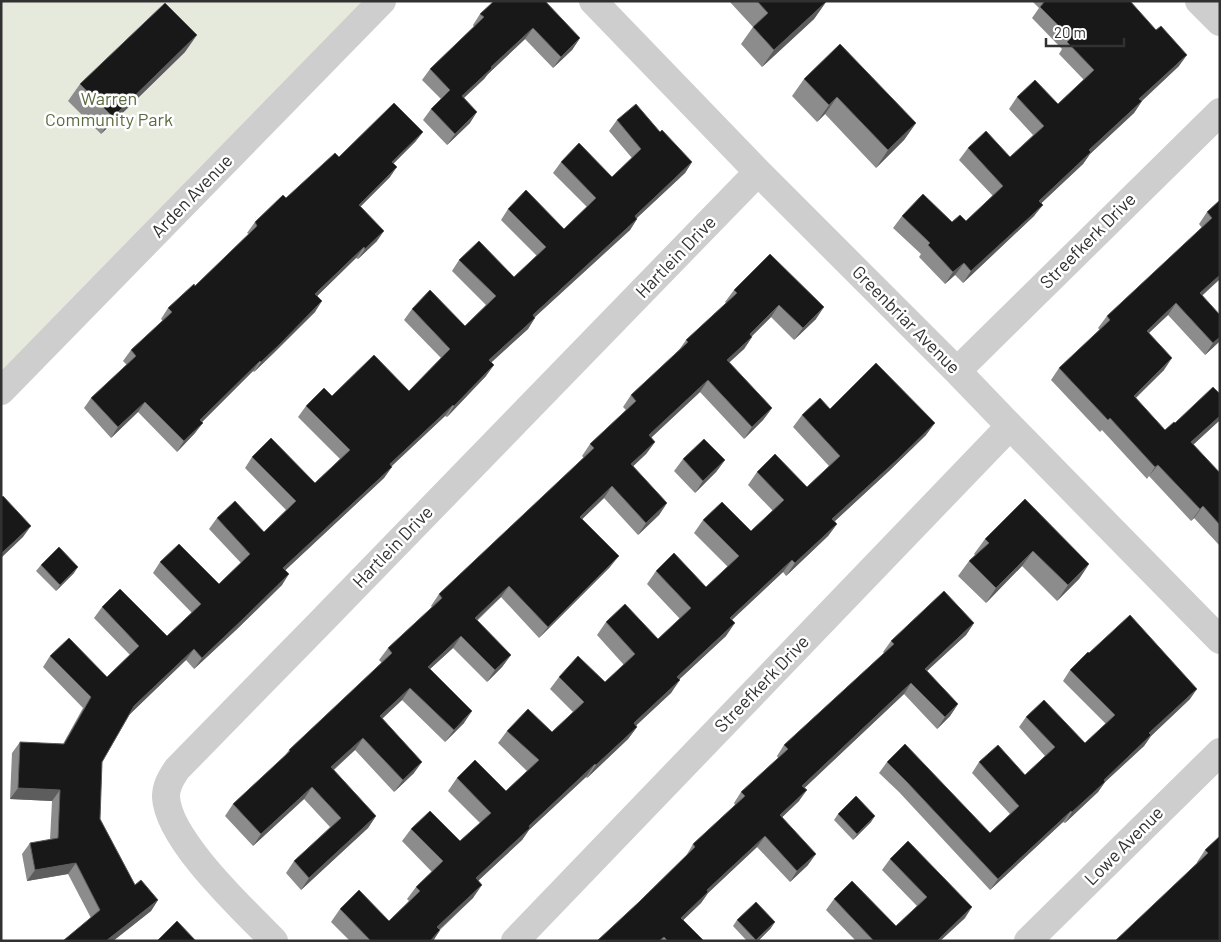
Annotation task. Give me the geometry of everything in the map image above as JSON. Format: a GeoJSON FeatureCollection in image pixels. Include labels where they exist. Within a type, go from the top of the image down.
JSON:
{"type":"FeatureCollection","features":[{"type":"Feature","properties":{"kind":"street","name":"Arden Avenue"},"geometry":{"type":"LineString","coordinates":[[1,390],[382,1]]}},
{"type":"Feature","properties":{"kind":"street","name":"Greenbriar Avenue"},"geometry":{"type":"LineString","coordinates":[[593,1],[758,172],[957,371],[1220,640]]}},
{"type":"Feature","properties":{"kind":"street"},"geometry":{"type":"LineString","coordinates":[[1199,1],[1220,22]]}},
{"type":"Feature","properties":{"kind":"street","name":"Streefkerk Drive"},"geometry":{"type":"LineString","coordinates":[[957,371],[1220,112]]}},
{"type":"Feature","properties":{"kind":"street","name":"Hartlein Drive"},"geometry":{"type":"LineString","coordinates":[[274,941],[223,888],[194,855],[176,830],[168,812],[166,796],[168,782],[177,769],[758,172]]}},
{"type":"Feature","properties":{"kind":"street","name":"Streefkerk Drive"},"geometry":{"type":"LineString","coordinates":[[514,941],[1010,426]]}},
{"type":"Feature","properties":{"kind":"street","name":"Lowe Avenue"},"geometry":{"type":"LineString","coordinates":[[1028,941],[1220,752]]}},
{"type":"Feature","properties":{"kind":"green space","name":"Warren Community Park"},"geometry":{"type":"Polygon","coordinates":[[[1,1],[365,1],[1,371],[1,1]]]}},
{"type":"Feature","properties":{"kind":"building"},"geometry":{"type":"Polygon","coordinates":[[[494,1],[545,1],[580,38],[561,57],[533,28],[462,96],[477,112],[455,134],[431,109],[450,90],[430,69],[484,17],[480,14],[494,1]]]}},
{"type":"Feature","properties":{"kind":"building"},"geometry":{"type":"Polygon","coordinates":[[[757,1],[826,2],[774,50],[753,27],[768,13],[757,1]]]}},
{"type":"Feature","properties":{"kind":"building"},"geometry":{"type":"Polygon","coordinates":[[[1045,1],[1130,1],[1156,30],[1161,26],[1187,55],[1139,99],[1142,101],[1089,150],[1091,152],[1039,201],[1043,205],[971,271],[964,263],[953,272],[928,245],[930,243],[902,216],[923,194],[952,222],[960,215],[966,221],[1003,186],[968,148],[986,131],[1010,157],[1044,126],[1017,97],[1035,80],[1058,104],[1094,70],[1067,42],[1071,38],[1040,7],[1045,1]]]}},
{"type":"Feature","properties":{"kind":"building"},"geometry":{"type":"Polygon","coordinates":[[[165,3],[197,35],[113,117],[80,84],[165,3]]]}},
{"type":"Feature","properties":{"kind":"building"},"geometry":{"type":"Polygon","coordinates":[[[840,44],[916,123],[888,150],[837,97],[829,105],[804,79],[840,44]]]}},
{"type":"Feature","properties":{"kind":"building"},"geometry":{"type":"Polygon","coordinates":[[[394,103],[423,132],[392,162],[397,167],[359,205],[384,231],[365,249],[364,247],[315,294],[322,301],[200,420],[203,423],[184,441],[145,402],[118,427],[91,398],[136,356],[131,350],[172,312],[168,308],[194,284],[195,286],[257,226],[255,222],[283,195],[286,198],[335,153],[339,157],[394,103]]]}},
{"type":"Feature","properties":{"kind":"building"},"geometry":{"type":"Polygon","coordinates":[[[636,104],[660,132],[662,130],[692,162],[635,216],[637,219],[533,315],[535,318],[489,360],[494,365],[454,406],[390,464],[392,467],[283,568],[289,574],[243,619],[202,658],[194,649],[134,706],[102,762],[100,819],[135,885],[141,880],[158,900],[106,941],[64,941],[100,910],[76,863],[35,870],[30,843],[58,838],[60,790],[18,788],[20,742],[64,744],[91,697],[50,656],[69,638],[107,677],[139,646],[102,607],[120,589],[167,636],[201,604],[160,562],[179,544],[219,584],[250,554],[217,518],[235,501],[264,532],[296,501],[252,457],[271,438],[315,483],[350,450],[306,406],[324,388],[332,396],[374,355],[409,391],[450,349],[412,309],[430,290],[465,326],[496,296],[459,260],[479,241],[514,277],[546,247],[508,209],[526,190],[564,229],[596,198],[561,162],[579,143],[612,177],[641,149],[617,120],[636,104]]]}},
{"type":"Feature","properties":{"kind":"building"},"geometry":{"type":"Polygon","coordinates":[[[1220,200],[1220,275],[1200,293],[1220,315],[1220,337],[1213,343],[1176,303],[1147,331],[1172,358],[1134,396],[1165,430],[1213,387],[1220,394],[1220,416],[1191,442],[1220,473],[1220,525],[1203,506],[1200,509],[1158,465],[1155,467],[1110,418],[1108,420],[1059,368],[1110,320],[1107,316],[1212,218],[1207,212],[1220,200]]]}},
{"type":"Feature","properties":{"kind":"building"},"geometry":{"type":"Polygon","coordinates":[[[770,254],[824,307],[803,328],[779,305],[750,334],[752,337],[727,360],[772,408],[752,427],[708,380],[649,435],[655,442],[631,464],[667,503],[646,523],[612,486],[580,517],[619,556],[548,627],[509,586],[475,618],[511,655],[495,670],[461,636],[428,667],[472,711],[454,730],[410,688],[380,716],[422,762],[403,780],[363,738],[331,767],[376,816],[309,878],[294,861],[341,818],[312,787],[261,834],[233,804],[392,653],[388,648],[442,598],[439,594],[594,448],[590,444],[636,401],[631,395],[737,293],[734,290],[770,254]]]}},
{"type":"Feature","properties":{"kind":"building"},"geometry":{"type":"Polygon","coordinates":[[[876,363],[935,423],[832,519],[837,524],[795,563],[792,560],[730,618],[735,623],[677,677],[680,680],[634,723],[637,727],[595,764],[476,878],[482,885],[437,927],[440,930],[430,941],[371,941],[340,909],[359,890],[389,921],[420,891],[416,887],[443,861],[411,829],[430,811],[460,841],[491,813],[457,778],[475,760],[506,791],[539,760],[507,731],[528,709],[552,732],[584,702],[559,677],[578,656],[605,682],[635,654],[606,622],[625,604],[658,639],[691,608],[656,571],[674,553],[706,587],[739,556],[703,520],[722,502],[751,531],[784,500],[757,472],[775,454],[807,487],[840,456],[802,415],[820,398],[830,409],[876,363]]]}},
{"type":"Feature","properties":{"kind":"building"},"geometry":{"type":"Polygon","coordinates":[[[704,439],[725,460],[703,481],[683,459],[704,439]]]}},
{"type":"Feature","properties":{"kind":"building"},"geometry":{"type":"Polygon","coordinates":[[[3,496],[31,526],[1,554],[1,498],[3,496]]]}},
{"type":"Feature","properties":{"kind":"building"},"geometry":{"type":"Polygon","coordinates":[[[1025,499],[1089,564],[1068,585],[1033,551],[996,588],[969,561],[989,543],[985,539],[1025,499]]]}},
{"type":"Feature","properties":{"kind":"building"},"geometry":{"type":"Polygon","coordinates":[[[59,547],[78,567],[60,585],[41,565],[59,547]]]}},
{"type":"Feature","properties":{"kind":"building"},"geometry":{"type":"Polygon","coordinates":[[[944,591],[974,623],[925,669],[958,704],[945,717],[911,683],[802,786],[807,790],[780,815],[816,854],[797,871],[765,836],[707,890],[708,892],[681,918],[704,941],[668,941],[664,937],[659,941],[597,941],[695,847],[693,844],[745,796],[741,792],[788,749],[784,745],[894,644],[891,641],[944,591]]]}},
{"type":"Feature","properties":{"kind":"building"},"geometry":{"type":"Polygon","coordinates":[[[1130,615],[1197,689],[1149,733],[1151,735],[1104,780],[1105,782],[998,879],[887,762],[905,744],[990,833],[1019,806],[979,762],[998,745],[1025,775],[1055,747],[1026,717],[1044,700],[1085,743],[1115,715],[1070,670],[1130,615]]]}},
{"type":"Feature","properties":{"kind":"building"},"geometry":{"type":"Polygon","coordinates":[[[856,796],[875,816],[857,834],[838,814],[856,796]]]}},
{"type":"Feature","properties":{"kind":"building"},"geometry":{"type":"Polygon","coordinates":[[[1220,836],[1220,941],[1115,941],[1208,853],[1205,850],[1220,836]]]}},
{"type":"Feature","properties":{"kind":"building"},"geometry":{"type":"Polygon","coordinates":[[[908,841],[972,907],[937,941],[874,941],[834,899],[852,881],[896,926],[927,897],[890,859],[908,841]]]}},
{"type":"Feature","properties":{"kind":"building"},"geometry":{"type":"Polygon","coordinates":[[[756,902],[775,922],[756,940],[737,920],[756,902]]]}},
{"type":"Feature","properties":{"kind":"building"},"geometry":{"type":"Polygon","coordinates":[[[177,921],[196,941],[157,941],[177,921]]]}}]}
